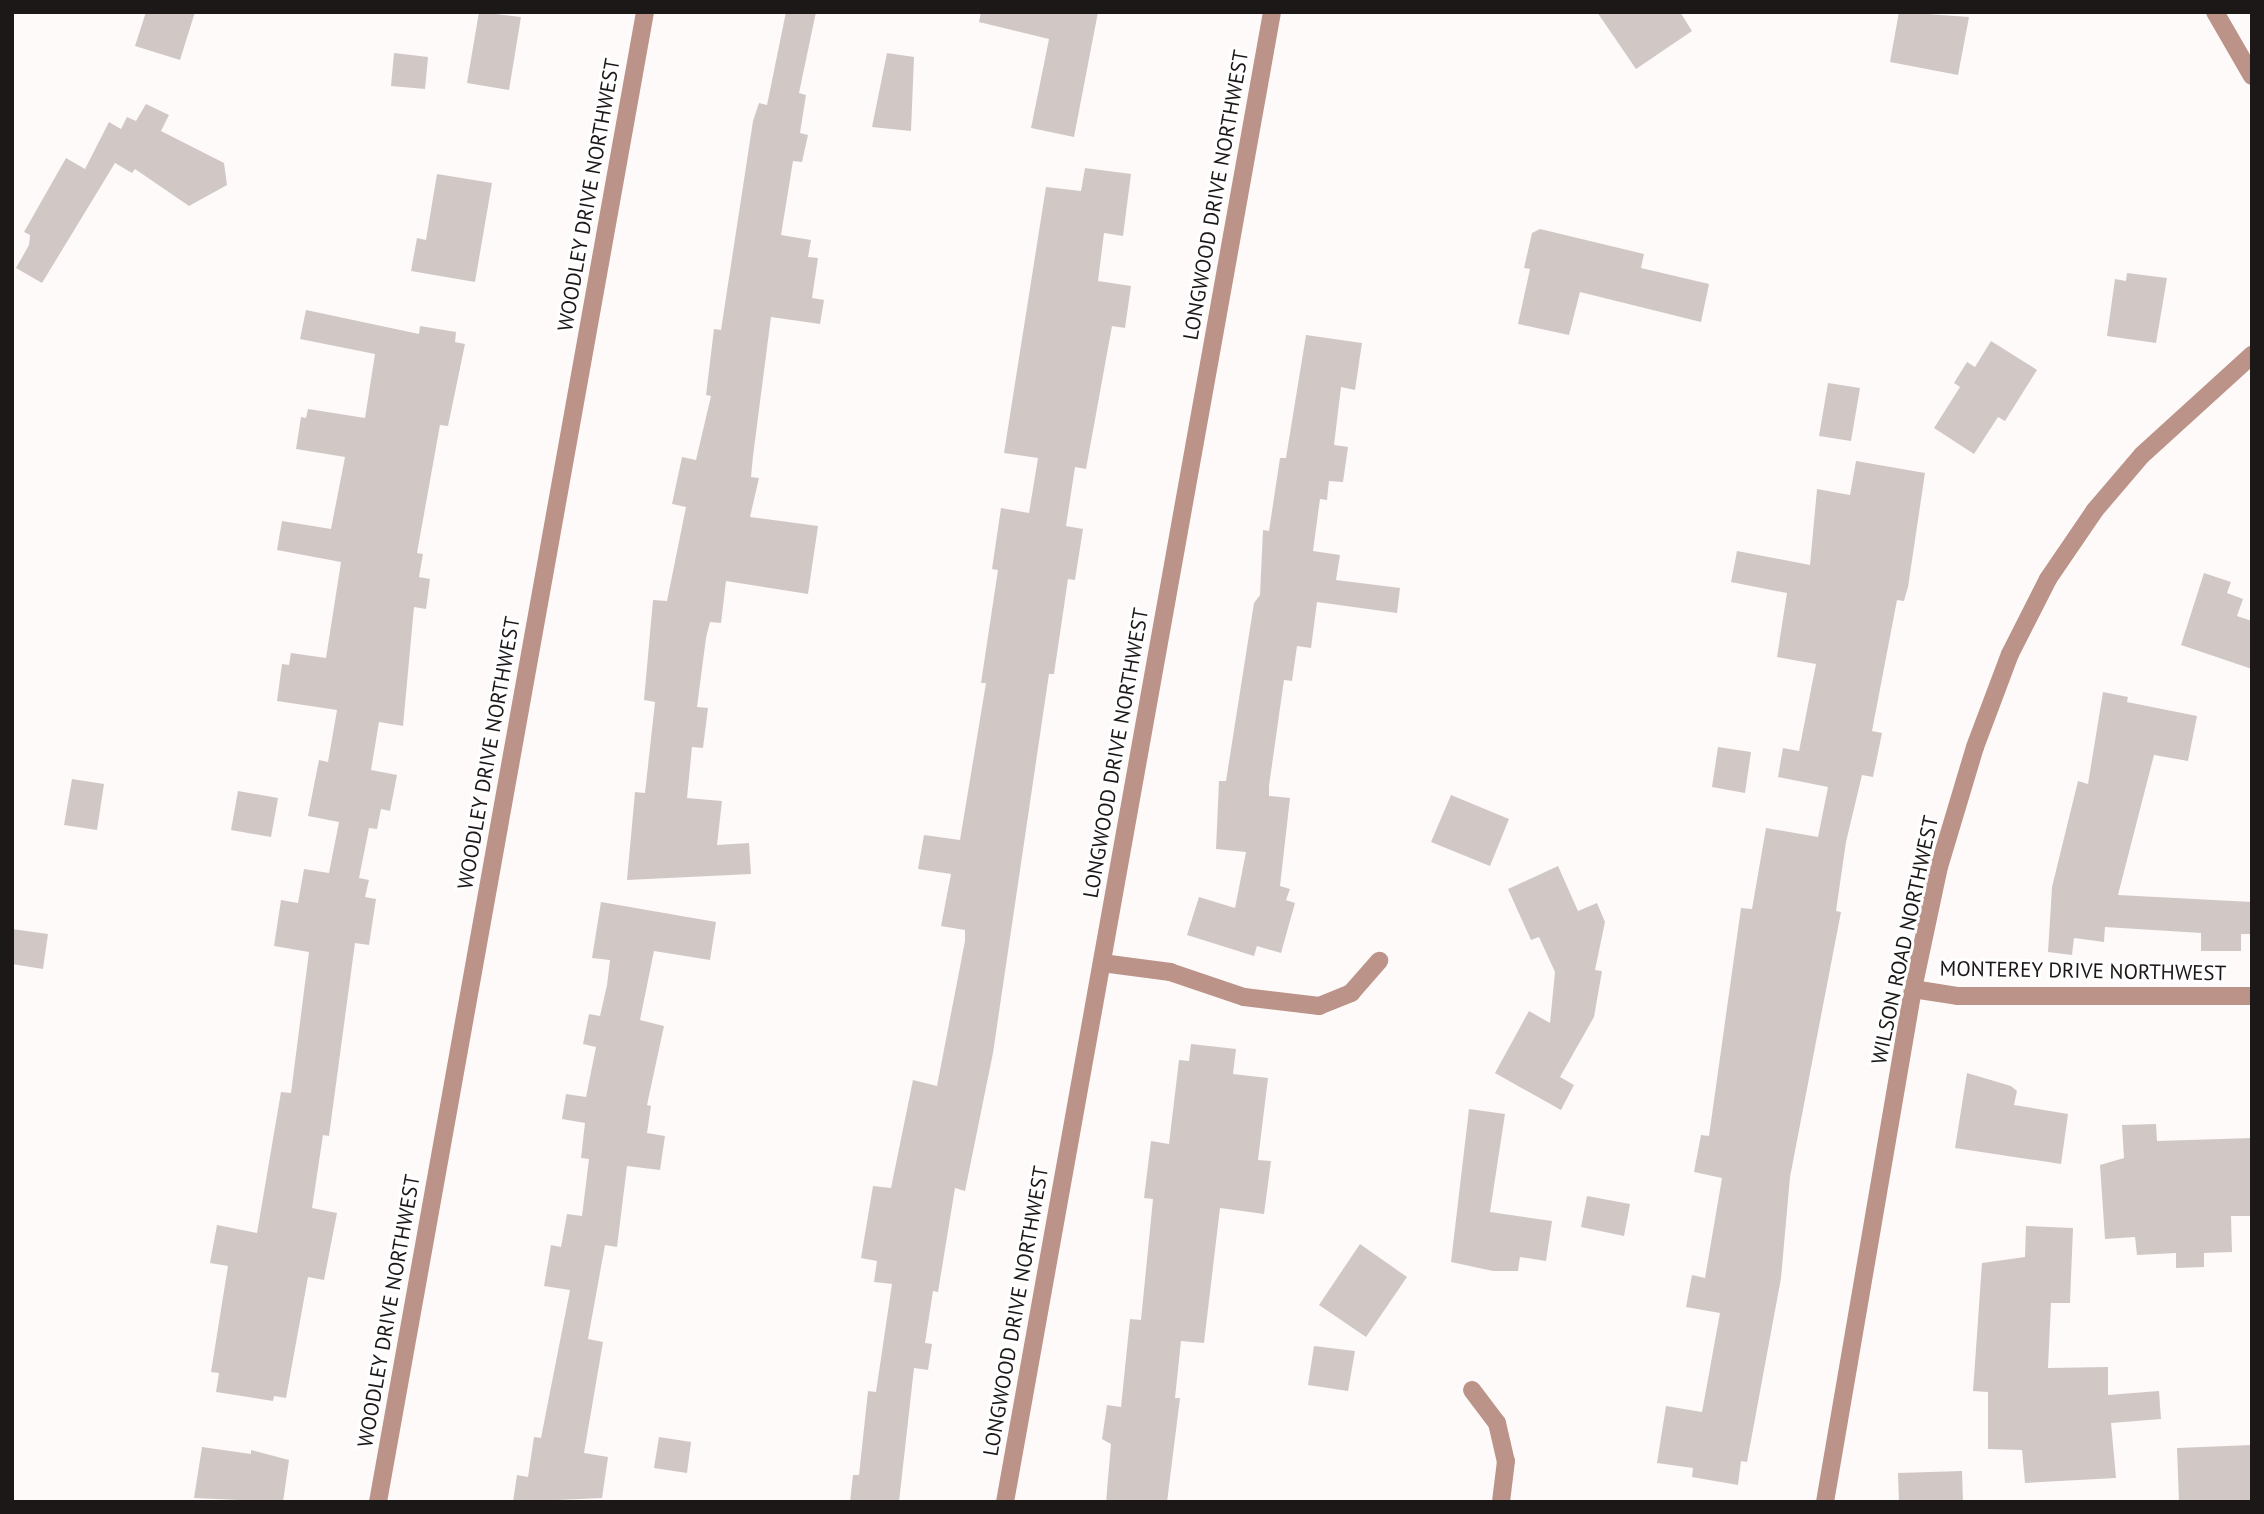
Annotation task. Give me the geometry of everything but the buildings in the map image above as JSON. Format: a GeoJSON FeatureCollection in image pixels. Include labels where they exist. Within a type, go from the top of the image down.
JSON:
{"type":"FeatureCollection","features":[{"type":"Feature","properties":{"kind":"street","name":"WOODLEY DRIVE NORTHWEST"},"geometry":{"type":"LineString","coordinates":[[378,1502],[645,12]]}},
{"type":"Feature","properties":{"kind":"street","name":"LONGWOOD DRIVE NORTHWEST"},"geometry":{"type":"LineString","coordinates":[[1005,1502],[1272,12]]}},
{"type":"Feature","properties":{"kind":"street"},"geometry":{"type":"LineString","coordinates":[[2215,12],[2252,76]]}},
{"type":"Feature","properties":{"kind":"street","name":"WILSON ROAD NORTHWEST"},"geometry":{"type":"LineString","coordinates":[[1825,1502],[1913,989],[1939,867],[1975,747],[2010,654],[2048,579],[2142,455],[2252,355]]}},
{"type":"Feature","properties":{"kind":"street"},"geometry":{"type":"LineString","coordinates":[[1101,963],[1170,972],[1244,997],[1319,1006],[1351,993],[1379,961]]}},
{"type":"Feature","properties":{"kind":"street","name":"MONTEREY DRIVE NORTHWEST"},"geometry":{"type":"LineString","coordinates":[[1913,989],[1958,996],[2252,996]]}},
{"type":"Feature","properties":{"kind":"street"},"geometry":{"type":"LineString","coordinates":[[1472,1390],[1497,1423],[1506,1461],[1501,1502]]}}]}
